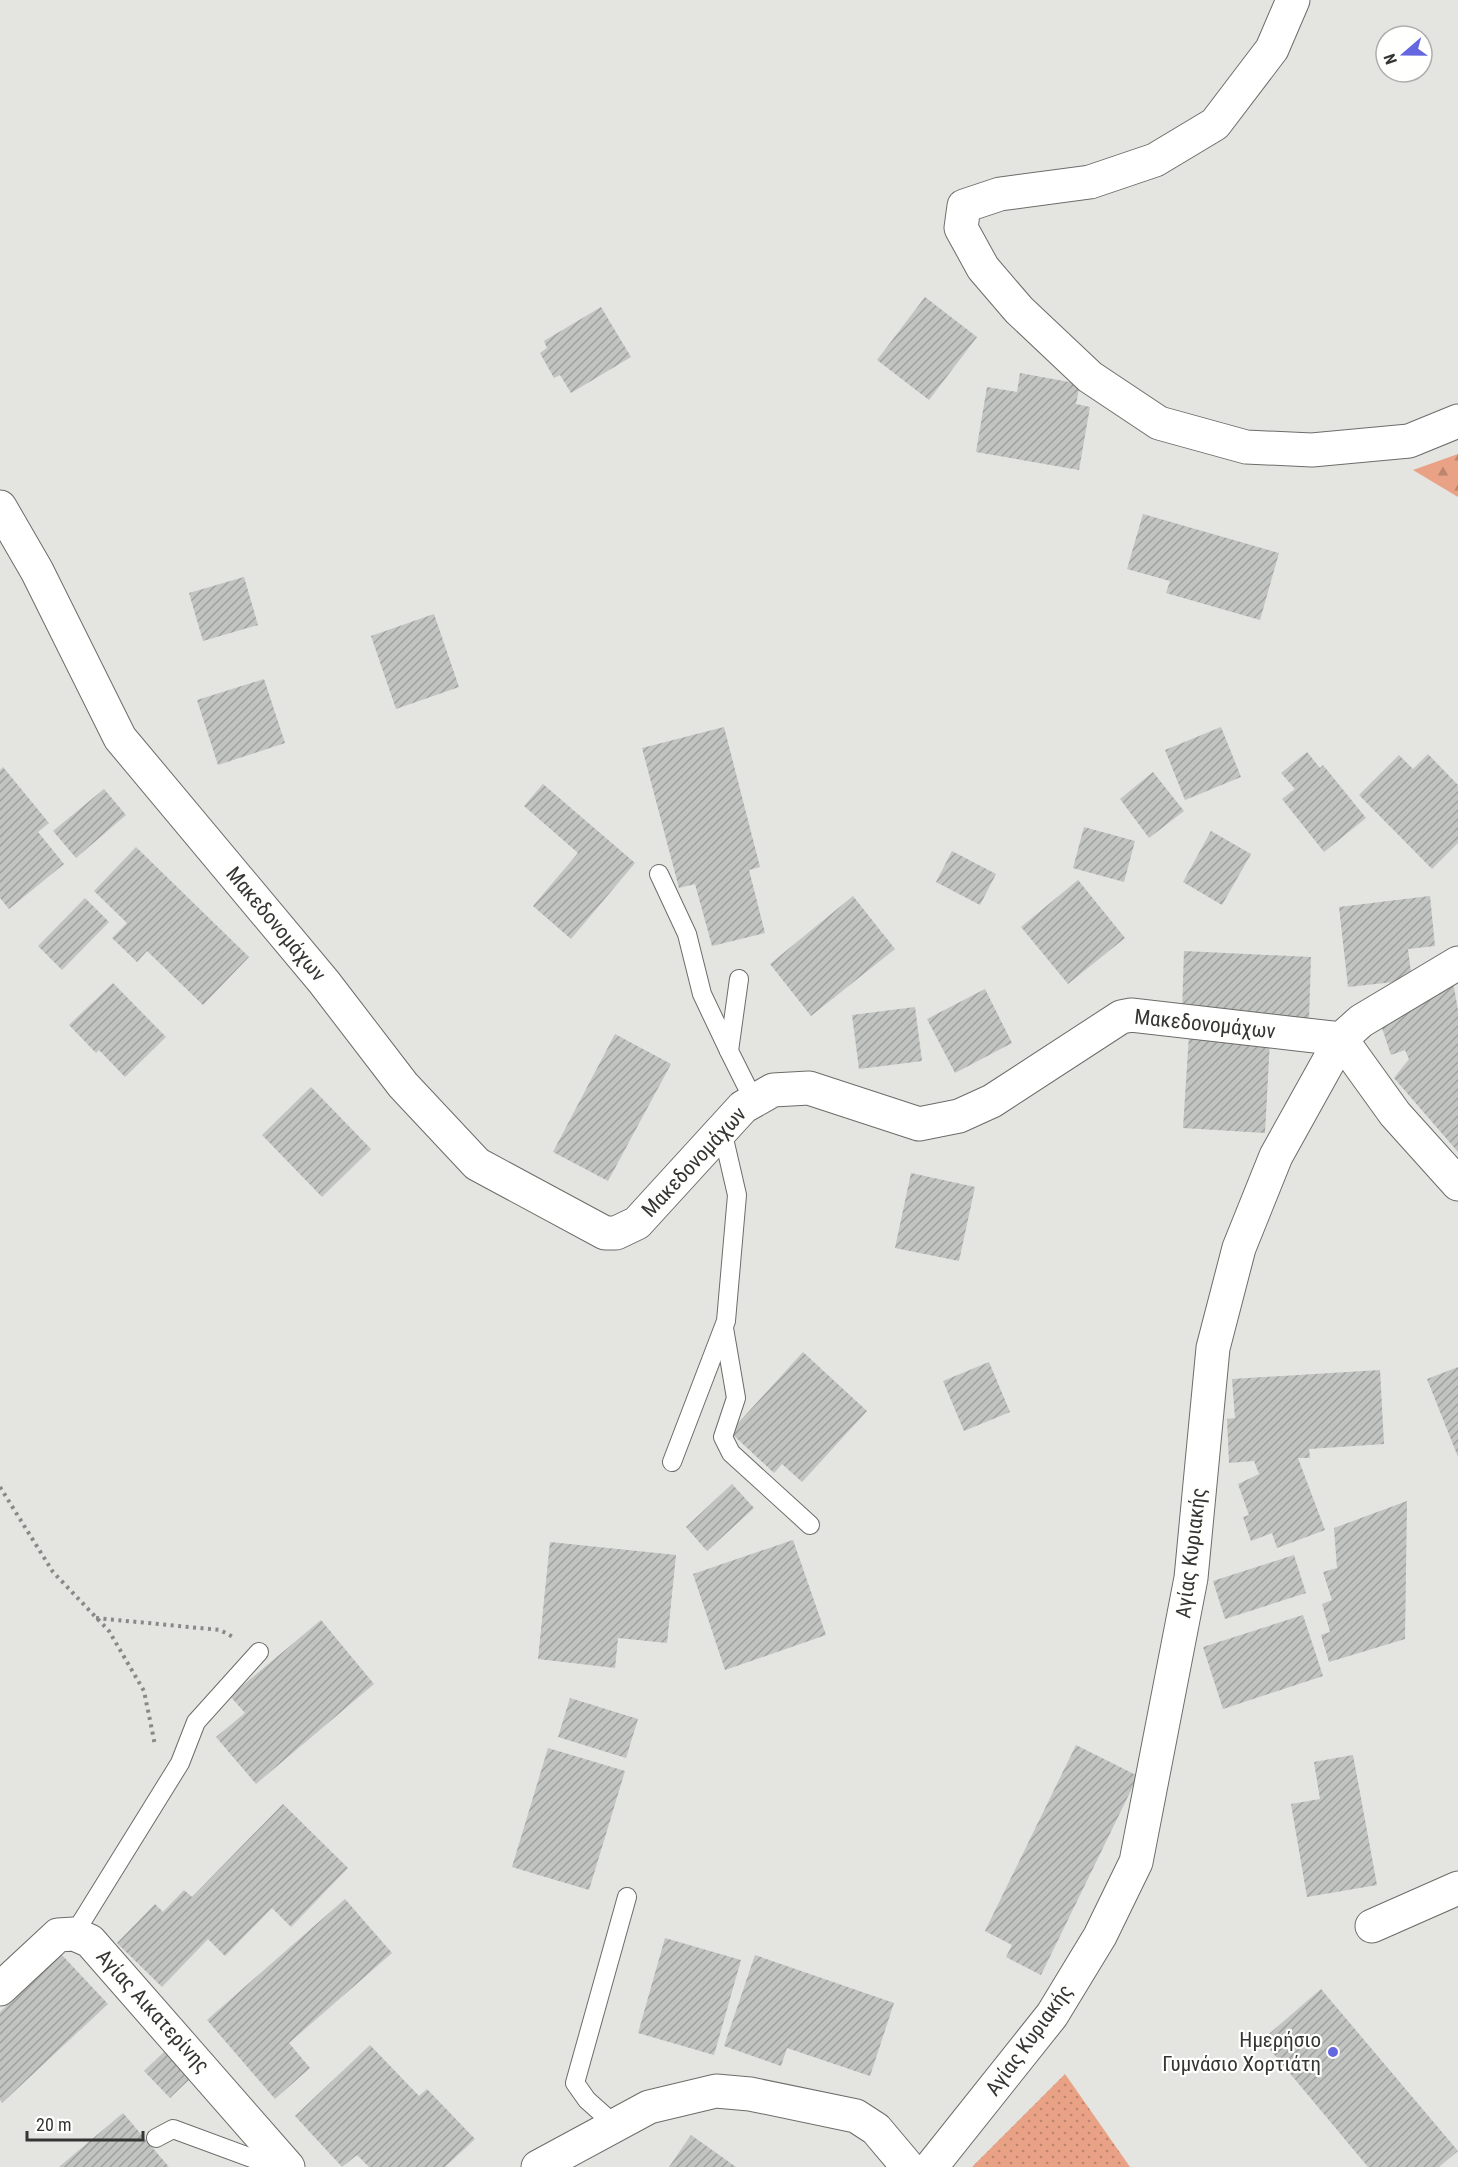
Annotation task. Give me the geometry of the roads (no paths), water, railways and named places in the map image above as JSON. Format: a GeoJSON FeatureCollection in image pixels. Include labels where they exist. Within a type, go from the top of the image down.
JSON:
{"type":"FeatureCollection","features":[{"type":"Feature","properties":{"kind":"street"},"geometry":{"type":"LineString","coordinates":[[1293,0],[1272,49],[1215,124],[1155,160],[1090,182],[999,194],[964,206],[961,228],[983,268],[1019,310],[1090,377],[1159,423],[1246,447],[1312,450],[1409,441],[1458,421]]}},
{"type":"Feature","properties":{"kind":"street","name":"Μακεδονομάχων"},"geometry":{"type":"LineString","coordinates":[[0,507],[37,571],[120,738],[324,982],[403,1085],[477,1164],[605,1233],[616,1233],[637,1223],[743,1107],[773,1089],[809,1088],[919,1124],[958,1116],[992,1101],[1112,1022],[1131,1015],[1341,1039]]}},
{"type":"Feature","properties":{"kind":"street","name":"Αγίας Κυριακής"},"geometry":{"type":"LineString","coordinates":[[931,2167],[1052,2015],[1100,1936],[1136,1862],[1191,1578],[1213,1348],[1239,1248],[1276,1156],[1341,1039],[1360,1021],[1458,963]]}},
{"type":"Feature","properties":{"kind":"street"},"geometry":{"type":"LineString","coordinates":[[1341,1039],[1395,1114],[1458,1184]]}},
{"type":"Feature","properties":{"kind":"street"},"geometry":{"type":"LineString","coordinates":[[1372,1926],[1458,1888]]}},
{"type":"Feature","properties":{"kind":"street","name":"Αγίας Αικατερίνης"},"geometry":{"type":"LineString","coordinates":[[0,1989],[58,1935],[74,1934],[90,1941],[288,2167]]}},
{"type":"Feature","properties":{"kind":"street"},"geometry":{"type":"LineString","coordinates":[[538,2167],[649,2106],[716,2091],[750,2094],[856,2116],[876,2129],[909,2167]]}},
{"type":"Feature","properties":{"kind":"lane"},"geometry":{"type":"LineString","coordinates":[[659,874],[687,934],[702,994],[754,1101]]}},
{"type":"Feature","properties":{"kind":"lane"},"geometry":{"type":"LineString","coordinates":[[729,1052],[739,979]]}},
{"type":"Feature","properties":{"kind":"lane"},"geometry":{"type":"LineString","coordinates":[[722,1130],[737,1194],[724,1326],[736,1398],[723,1437],[731,1453],[810,1525]]}},
{"type":"Feature","properties":{"kind":"lane"},"geometry":{"type":"LineString","coordinates":[[672,1462],[724,1326]]}},
{"type":"Feature","properties":{"kind":"lane"},"geometry":{"type":"LineString","coordinates":[[74,1934],[180,1763],[196,1722],[259,1652]]}},
{"type":"Feature","properties":{"kind":"lane"},"geometry":{"type":"LineString","coordinates":[[615,2125],[587,2100],[575,2083],[627,1897]]}},
{"type":"Feature","properties":{"kind":"lane"},"geometry":{"type":"LineString","coordinates":[[156,2138],[173,2129],[276,2167]]}},
{"type":"Feature","properties":{"kind":"place","name":"Ημερήσιο Γυμνάσιο Χορτιάτη"},"geometry":{"type":"Point","coordinates":[1333,2052]}}]}
